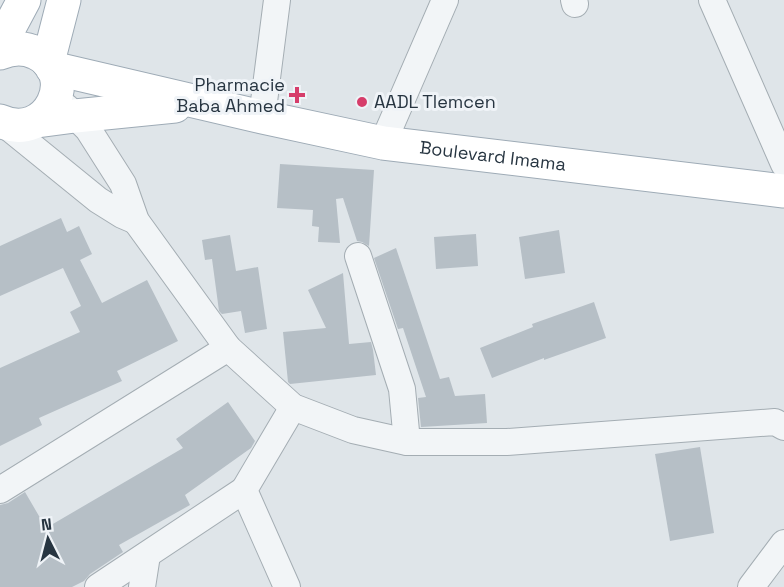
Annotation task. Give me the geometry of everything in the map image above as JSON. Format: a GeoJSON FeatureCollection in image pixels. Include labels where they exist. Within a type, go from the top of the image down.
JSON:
{"type":"FeatureCollection","features":[{"type":"Feature","properties":{"kind":"main road"},"geometry":{"type":"LineString","coordinates":[[0,45],[24,0]]}},
{"type":"Feature","properties":{"kind":"main road"},"geometry":{"type":"LineString","coordinates":[[1,121],[14,126],[25,125],[53,93],[64,0]]}},
{"type":"Feature","properties":{"kind":"main road"},"geometry":{"type":"LineString","coordinates":[[0,53],[22,48],[40,55],[53,93]]}},
{"type":"Feature","properties":{"kind":"main road","name":"Boulevard Imama"},"geometry":{"type":"LineString","coordinates":[[53,93],[206,103]]}},
{"type":"Feature","properties":{"kind":"main road","name":"Boulevard Imama"},"geometry":{"type":"LineString","coordinates":[[53,93],[206,103],[383,143],[784,191]]}},
{"type":"Feature","properties":{"kind":"street"},"geometry":{"type":"LineString","coordinates":[[262,117],[277,0]]}},
{"type":"Feature","properties":{"kind":"street"},"geometry":{"type":"LineString","coordinates":[[383,143],[445,0]]}},
{"type":"Feature","properties":{"kind":"street"},"geometry":{"type":"LineString","coordinates":[[712,0],[784,164]]}},
{"type":"Feature","properties":{"kind":"street"},"geometry":{"type":"LineString","coordinates":[[53,93],[88,129],[123,184],[136,221],[228,348],[294,407],[353,430],[406,442],[507,442],[775,422],[784,427]]}},
{"type":"Feature","properties":{"kind":"street"},"geometry":{"type":"LineString","coordinates":[[1,121],[98,200],[136,221]]}},
{"type":"Feature","properties":{"kind":"street"},"geometry":{"type":"LineString","coordinates":[[358,256],[402,389],[406,442]]}},
{"type":"Feature","properties":{"kind":"street"},"geometry":{"type":"LineString","coordinates":[[0,490],[228,348]]}},
{"type":"Feature","properties":{"kind":"street"},"geometry":{"type":"LineString","coordinates":[[98,587],[244,490],[294,407]]}},
{"type":"Feature","properties":{"kind":"street"},"geometry":{"type":"LineString","coordinates":[[244,490],[287,587]]}},
{"type":"Feature","properties":{"kind":"street"},"geometry":{"type":"LineString","coordinates":[[751,587],[784,543]]}},
{"type":"Feature","properties":{"kind":"street"},"geometry":{"type":"LineString","coordinates":[[142,587],[147,555]]}},
{"type":"Feature","properties":{"kind":"building"},"geometry":{"type":"Polygon","coordinates":[[[280,164],[374,170],[369,246],[357,241],[343,198],[336,199],[340,243],[318,242],[319,227],[312,226],[313,210],[277,208],[280,164]]]}},
{"type":"Feature","properties":{"kind":"building"},"geometry":{"type":"Polygon","coordinates":[[[61,218],[67,232],[79,226],[92,254],[80,260],[102,303],[147,280],[178,341],[117,371],[122,381],[39,418],[42,425],[0,446],[0,368],[80,332],[70,312],[81,306],[63,268],[0,296],[0,246],[61,218]]]}},
{"type":"Feature","properties":{"kind":"building"},"geometry":{"type":"Polygon","coordinates":[[[559,230],[565,273],[525,279],[519,237],[559,230]]]}},
{"type":"Feature","properties":{"kind":"building"},"geometry":{"type":"Polygon","coordinates":[[[476,234],[478,266],[436,269],[434,237],[476,234]]]}},
{"type":"Feature","properties":{"kind":"building"},"geometry":{"type":"Polygon","coordinates":[[[230,235],[236,271],[258,267],[267,329],[245,333],[241,311],[222,314],[219,311],[212,259],[205,260],[202,240],[230,235]]]}},
{"type":"Feature","properties":{"kind":"building"},"geometry":{"type":"Polygon","coordinates":[[[396,248],[440,379],[449,377],[455,396],[485,394],[487,423],[421,427],[418,398],[426,397],[403,328],[398,329],[374,258],[396,248]]]}},
{"type":"Feature","properties":{"kind":"building"},"geometry":{"type":"Polygon","coordinates":[[[343,273],[349,344],[371,342],[376,375],[290,384],[283,332],[326,328],[308,290],[343,273]]]}},
{"type":"Feature","properties":{"kind":"building"},"geometry":{"type":"Polygon","coordinates":[[[594,302],[606,338],[492,378],[480,348],[533,327],[532,324],[594,302]]]}},
{"type":"Feature","properties":{"kind":"building"},"geometry":{"type":"Polygon","coordinates":[[[228,402],[255,441],[251,448],[185,495],[190,505],[119,545],[123,552],[90,574],[84,581],[72,587],[0,587],[0,505],[8,503],[25,492],[46,528],[183,448],[176,439],[228,402]]]}},
{"type":"Feature","properties":{"kind":"building"},"geometry":{"type":"Polygon","coordinates":[[[700,447],[714,533],[670,541],[655,454],[700,447]]]}},
{"type":"Feature","properties":{"kind":"place","name":"Pharmacie Baba Ahmed"},"geometry":{"type":"Point","coordinates":[297,95]}},
{"type":"Feature","properties":{"kind":"place","name":"AADL Tlemcen"},"geometry":{"type":"Point","coordinates":[362,102]}}]}
